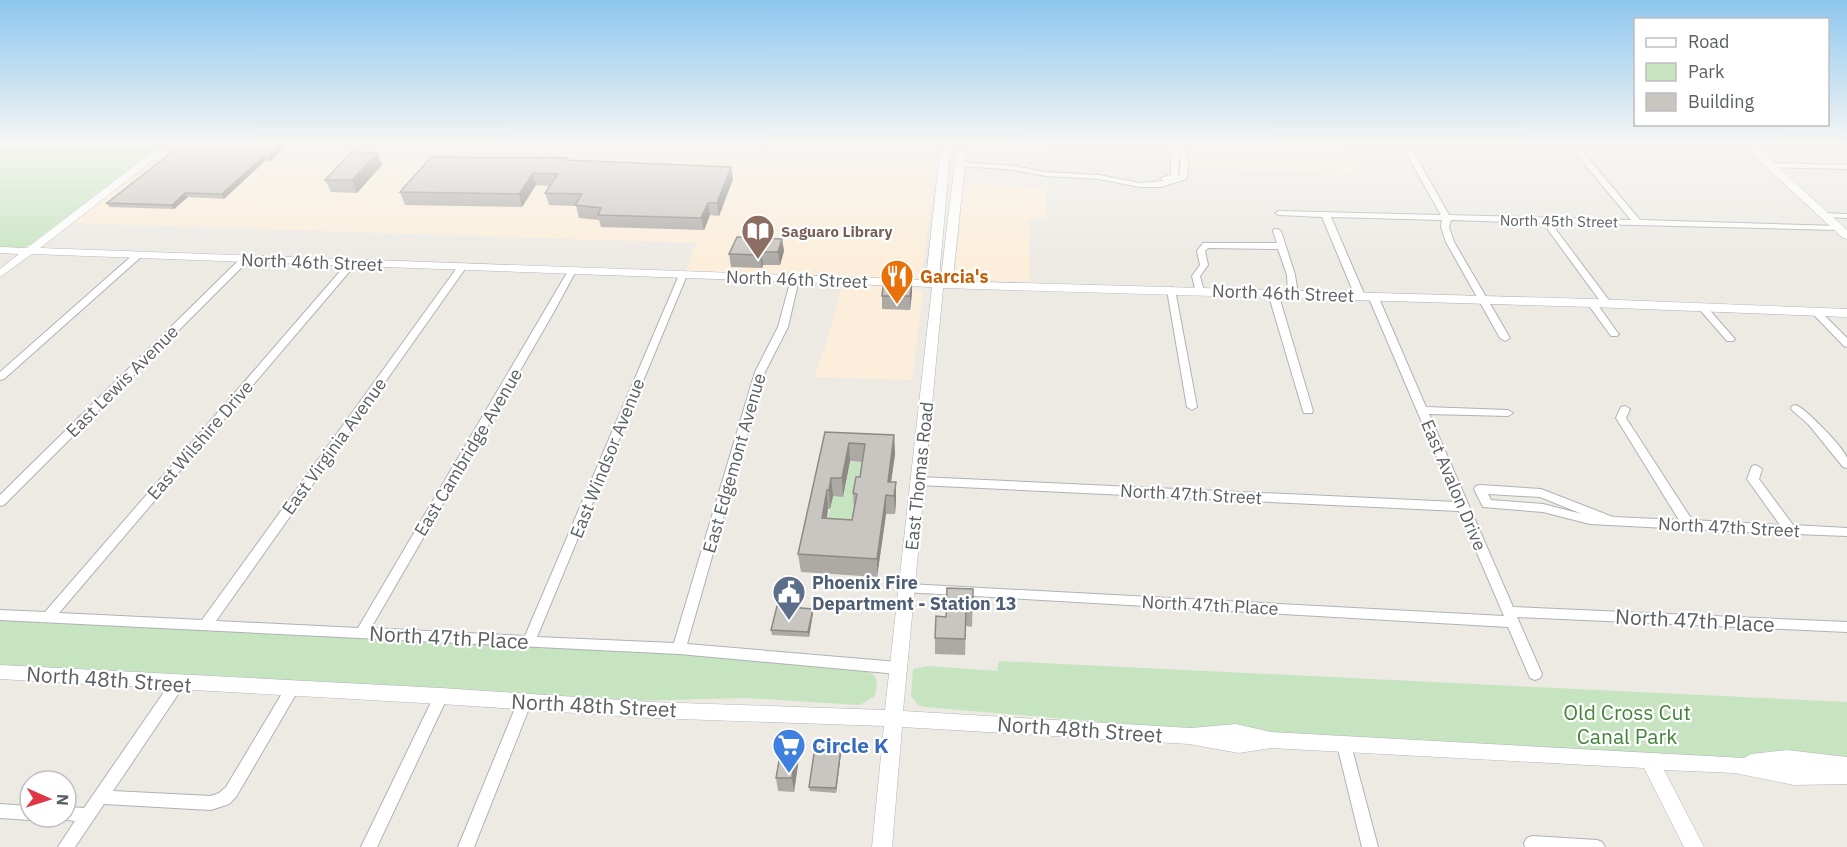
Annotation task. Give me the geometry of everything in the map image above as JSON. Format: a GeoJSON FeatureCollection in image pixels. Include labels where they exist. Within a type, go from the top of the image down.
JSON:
{"type":"FeatureCollection","features":[{"type":"Feature","properties":{"kind":"street"},"geometry":{"type":"LineString","coordinates":[[0,274],[118,184]]}},
{"type":"Feature","properties":{"kind":"street","name":"East Thomas Road"},"geometry":{"type":"LineString","coordinates":[[938,284],[932,278],[942,184]]}},
{"type":"Feature","properties":{"kind":"street"},"geometry":{"type":"LineString","coordinates":[[951,184],[950,191],[956,202]]}},
{"type":"Feature","properties":{"kind":"street","name":"East Thomas Road"},"geometry":{"type":"LineString","coordinates":[[938,284],[947,278],[958,184]]}},
{"type":"Feature","properties":{"kind":"street"},"geometry":{"type":"LineString","coordinates":[[1147,184],[1165,184]]}},
{"type":"Feature","properties":{"kind":"street"},"geometry":{"type":"LineString","coordinates":[[1427,184],[1447,218],[1445,227],[1450,242],[1504,338]]}},
{"type":"Feature","properties":{"kind":"street"},"geometry":{"type":"LineString","coordinates":[[1605,184],[1638,223]]}},
{"type":"Feature","properties":{"kind":"street"},"geometry":{"type":"LineString","coordinates":[[1789,184],[1843,232]]}},
{"type":"Feature","properties":{"kind":"street","name":"North 45th Street"},"geometry":{"type":"LineString","coordinates":[[1280,213],[1638,223],[1843,232]]}},
{"type":"Feature","properties":{"kind":"street"},"geometry":{"type":"LineString","coordinates":[[1325,213],[1360,296]]}},
{"type":"Feature","properties":{"kind":"street"},"geometry":{"type":"LineString","coordinates":[[1824,215],[1847,216]]}},
{"type":"Feature","properties":{"kind":"street"},"geometry":{"type":"LineString","coordinates":[[1545,220],[1606,303]]}},
{"type":"Feature","properties":{"kind":"street"},"geometry":{"type":"LineString","coordinates":[[1277,231],[1292,275],[1293,294]]}},
{"type":"Feature","properties":{"kind":"street"},"geometry":{"type":"LineString","coordinates":[[1198,291],[1196,276],[1204,265],[1202,250],[1206,245],[1281,246]]}},
{"type":"Feature","properties":{"kind":"street","name":"North 46th Street"},"geometry":{"type":"LineString","coordinates":[[0,250],[938,284],[1482,299],[1847,313]]}},
{"type":"Feature","properties":{"kind":"street"},"geometry":{"type":"LineString","coordinates":[[0,377],[138,255]]}},
{"type":"Feature","properties":{"kind":"street","name":"East Lewis Avenue"},"geometry":{"type":"LineString","coordinates":[[0,502],[245,259]]}},
{"type":"Feature","properties":{"kind":"street","name":"East Wilshire Drive"},"geometry":{"type":"LineString","coordinates":[[48,617],[352,263]]}},
{"type":"Feature","properties":{"kind":"street","name":"East Virginia Avenue"},"geometry":{"type":"LineString","coordinates":[[205,626],[462,267]]}},
{"type":"Feature","properties":{"kind":"street","name":"East Cambridge Avenue"},"geometry":{"type":"LineString","coordinates":[[362,632],[573,271]]}},
{"type":"Feature","properties":{"kind":"street","name":"East Windsor Avenue"},"geometry":{"type":"LineString","coordinates":[[529,641],[571,547],[632,392],[683,275]]}},
{"type":"Feature","properties":{"kind":"street","name":"East Edgemont Avenue"},"geometry":{"type":"LineString","coordinates":[[679,649],[760,372],[783,327],[795,279]]}},
{"type":"Feature","properties":{"kind":"street","name":"East Thomas Road"},"geometry":{"type":"LineString","coordinates":[[882,847],[938,284]]}},
{"type":"Feature","properties":{"kind":"street"},"geometry":{"type":"LineString","coordinates":[[1171,290],[1192,407]]}},
{"type":"Feature","properties":{"kind":"street"},"geometry":{"type":"LineString","coordinates":[[1273,293],[1308,411]]}},
{"type":"Feature","properties":{"kind":"street","name":"East Avalon Drive"},"geometry":{"type":"LineString","coordinates":[[1373,296],[1535,674]]}},
{"type":"Feature","properties":{"kind":"street"},"geometry":{"type":"LineString","coordinates":[[1592,303],[1614,334]]}},
{"type":"Feature","properties":{"kind":"street"},"geometry":{"type":"LineString","coordinates":[[1703,308],[1730,339]]}},
{"type":"Feature","properties":{"kind":"street"},"geometry":{"type":"LineString","coordinates":[[1816,312],[1847,344]]}},
{"type":"Feature","properties":{"kind":"street"},"geometry":{"type":"LineString","coordinates":[[1796,408],[1813,423],[1847,464]]}},
{"type":"Feature","properties":{"kind":"street"},"geometry":{"type":"LineString","coordinates":[[1625,409],[1621,418],[1689,526]]}},
{"type":"Feature","properties":{"kind":"street"},"geometry":{"type":"LineString","coordinates":[[1421,410],[1508,413]]}},
{"type":"Feature","properties":{"kind":"street"},"geometry":{"type":"LineString","coordinates":[[1756,469],[1753,479],[1791,531]]}},
{"type":"Feature","properties":{"kind":"street","name":"North 47th Street"},"geometry":{"type":"LineString","coordinates":[[920,481],[1463,507]]}},
{"type":"Feature","properties":{"kind":"street","name":"North 47th Street"},"geometry":{"type":"LineString","coordinates":[[1612,521],[1541,493],[1480,489],[1487,504],[1543,507],[1590,520],[1847,532]]}},
{"type":"Feature","properties":{"kind":"street","name":"North 47th Place"},"geometry":{"type":"LineString","coordinates":[[908,589],[1510,617],[1847,627]]}},
{"type":"Feature","properties":{"kind":"street","name":"North 47th Place"},"geometry":{"type":"LineString","coordinates":[[0,615],[679,649],[898,668]]}},
{"type":"Feature","properties":{"kind":"street","name":"North 48th Street"},"geometry":{"type":"LineString","coordinates":[[0,672],[651,710],[893,719],[1188,736],[1239,745],[1271,740],[1650,760],[1736,765],[1794,776],[1847,775]]}},
{"type":"Feature","properties":{"kind":"street"},"geometry":{"type":"LineString","coordinates":[[66,847],[178,683]]}},
{"type":"Feature","properties":{"kind":"street"},"geometry":{"type":"LineString","coordinates":[[100,797],[211,803],[224,799],[231,792],[292,689]]}},
{"type":"Feature","properties":{"kind":"street"},"geometry":{"type":"LineString","coordinates":[[369,847],[441,696]]}},
{"type":"Feature","properties":{"kind":"street"},"geometry":{"type":"LineString","coordinates":[[466,847],[525,702]]}},
{"type":"Feature","properties":{"kind":"street"},"geometry":{"type":"LineString","coordinates":[[1344,745],[1370,847]]}},
{"type":"Feature","properties":{"kind":"street","name":"North 48th Street"},"geometry":{"type":"LineString","coordinates":[[1736,765],[1743,761],[1768,762],[1785,759],[1800,759],[1817,764],[1847,765]]}},
{"type":"Feature","properties":{"kind":"street"},"geometry":{"type":"LineString","coordinates":[[1650,760],[1694,847]]}},
{"type":"Feature","properties":{"kind":"street"},"geometry":{"type":"LineString","coordinates":[[0,811],[18,812]]}},
{"type":"Feature","properties":{"kind":"street"},"geometry":{"type":"LineString","coordinates":[[78,815],[88,815]]}},
{"type":"Feature","properties":{"kind":"street"},"geometry":{"type":"LineString","coordinates":[[1532,845],[1598,847]]}},
{"type":"Feature","properties":{"kind":"shaded area"},"geometry":{"type":"Polygon","coordinates":[[[124,184],[934,184],[921,279],[686,271],[696,243],[73,223],[124,184]]]}},
{"type":"Feature","properties":{"kind":"shaded area"},"geometry":{"type":"Polygon","coordinates":[[[963,184],[1046,187],[1047,219],[1029,219],[1030,282],[954,279],[963,184]]]}},
{"type":"Feature","properties":{"kind":"shaded area"},"geometry":{"type":"Polygon","coordinates":[[[842,285],[915,288],[923,291],[912,380],[814,377],[827,341],[842,285]]]}},
{"type":"Feature","properties":{"kind":"green space"},"geometry":{"type":"Polygon","coordinates":[[[0,184],[110,184],[30,245],[21,248],[0,247],[0,184]]]}},
{"type":"Feature","properties":{"kind":"green space"},"geometry":{"type":"Polygon","coordinates":[[[840,461],[877,463],[851,556],[825,527],[832,502],[831,496],[844,496],[849,467],[840,461]]]}},
{"type":"Feature","properties":{"kind":"green space"},"geometry":{"type":"Polygon","coordinates":[[[0,619],[678,653],[864,670],[874,675],[877,681],[875,696],[860,705],[746,698],[628,701],[0,666],[0,619]]]}},
{"type":"Feature","properties":{"kind":"green space","name":"Old Cross Cut Canal Park"},"geometry":{"type":"Polygon","coordinates":[[[999,661],[1847,702],[1847,762],[1767,760],[1195,730],[924,707],[918,705],[911,696],[913,669],[928,666],[997,671],[999,661]]]}},
{"type":"Feature","properties":{"kind":"building"},"geometry":{"type":"Polygon","coordinates":[[[132,184],[234,184],[222,194],[185,193],[172,205],[107,203],[132,184]]]}},
{"type":"Feature","properties":{"kind":"building"},"geometry":{"type":"Polygon","coordinates":[[[408,184],[526,184],[519,194],[400,192],[408,184]]]}},
{"type":"Feature","properties":{"kind":"building"},"geometry":{"type":"Polygon","coordinates":[[[551,184],[725,184],[717,203],[708,203],[701,218],[598,215],[601,208],[575,205],[582,194],[545,193],[551,184]]]}},
{"type":"Feature","properties":{"kind":"building"},"geometry":{"type":"Polygon","coordinates":[[[737,237],[782,239],[778,252],[761,252],[760,255],[729,254],[737,237]]]}},
{"type":"Feature","properties":{"kind":"building"},"geometry":{"type":"Polygon","coordinates":[[[884,279],[912,280],[910,296],[882,296],[884,279]]]}},
{"type":"Feature","properties":{"kind":"building"},"geometry":{"type":"Polygon","coordinates":[[[825,432],[894,435],[888,482],[896,482],[894,496],[886,495],[877,559],[798,554],[825,432]],[[849,443],[842,478],[831,478],[822,518],[852,520],[857,494],[853,493],[856,477],[860,477],[865,444],[849,443]]]}},
{"type":"Feature","properties":{"kind":"building"},"geometry":{"type":"Polygon","coordinates":[[[947,588],[973,589],[973,611],[966,610],[965,639],[935,638],[936,616],[946,617],[947,588]]]}},
{"type":"Feature","properties":{"kind":"building","name":"Phoenix Fire Department - Station 13"},"geometry":{"type":"Polygon","coordinates":[[[777,606],[813,609],[808,632],[771,630],[777,606]]]}},
{"type":"Feature","properties":{"kind":"building"},"geometry":{"type":"Polygon","coordinates":[[[782,744],[797,745],[792,778],[776,778],[782,744]]]}},
{"type":"Feature","properties":{"kind":"building","name":"Circle K"},"geometry":{"type":"Polygon","coordinates":[[[815,747],[841,748],[836,788],[809,787],[815,747]]]}},
{"type":"Feature","properties":{"kind":"place","name":"Saguaro Library"},"geometry":{"type":"Point","coordinates":[758,260]}},
{"type":"Feature","properties":{"kind":"place","name":"Garcia's"},"geometry":{"type":"Point","coordinates":[897,305]}},
{"type":"Feature","properties":{"kind":"place","name":"Phoenix Fire Department - Station 13"},"geometry":{"type":"Point","coordinates":[789,621]}},
{"type":"Feature","properties":{"kind":"place","name":"Circle K"},"geometry":{"type":"Point","coordinates":[789,774]}}]}
